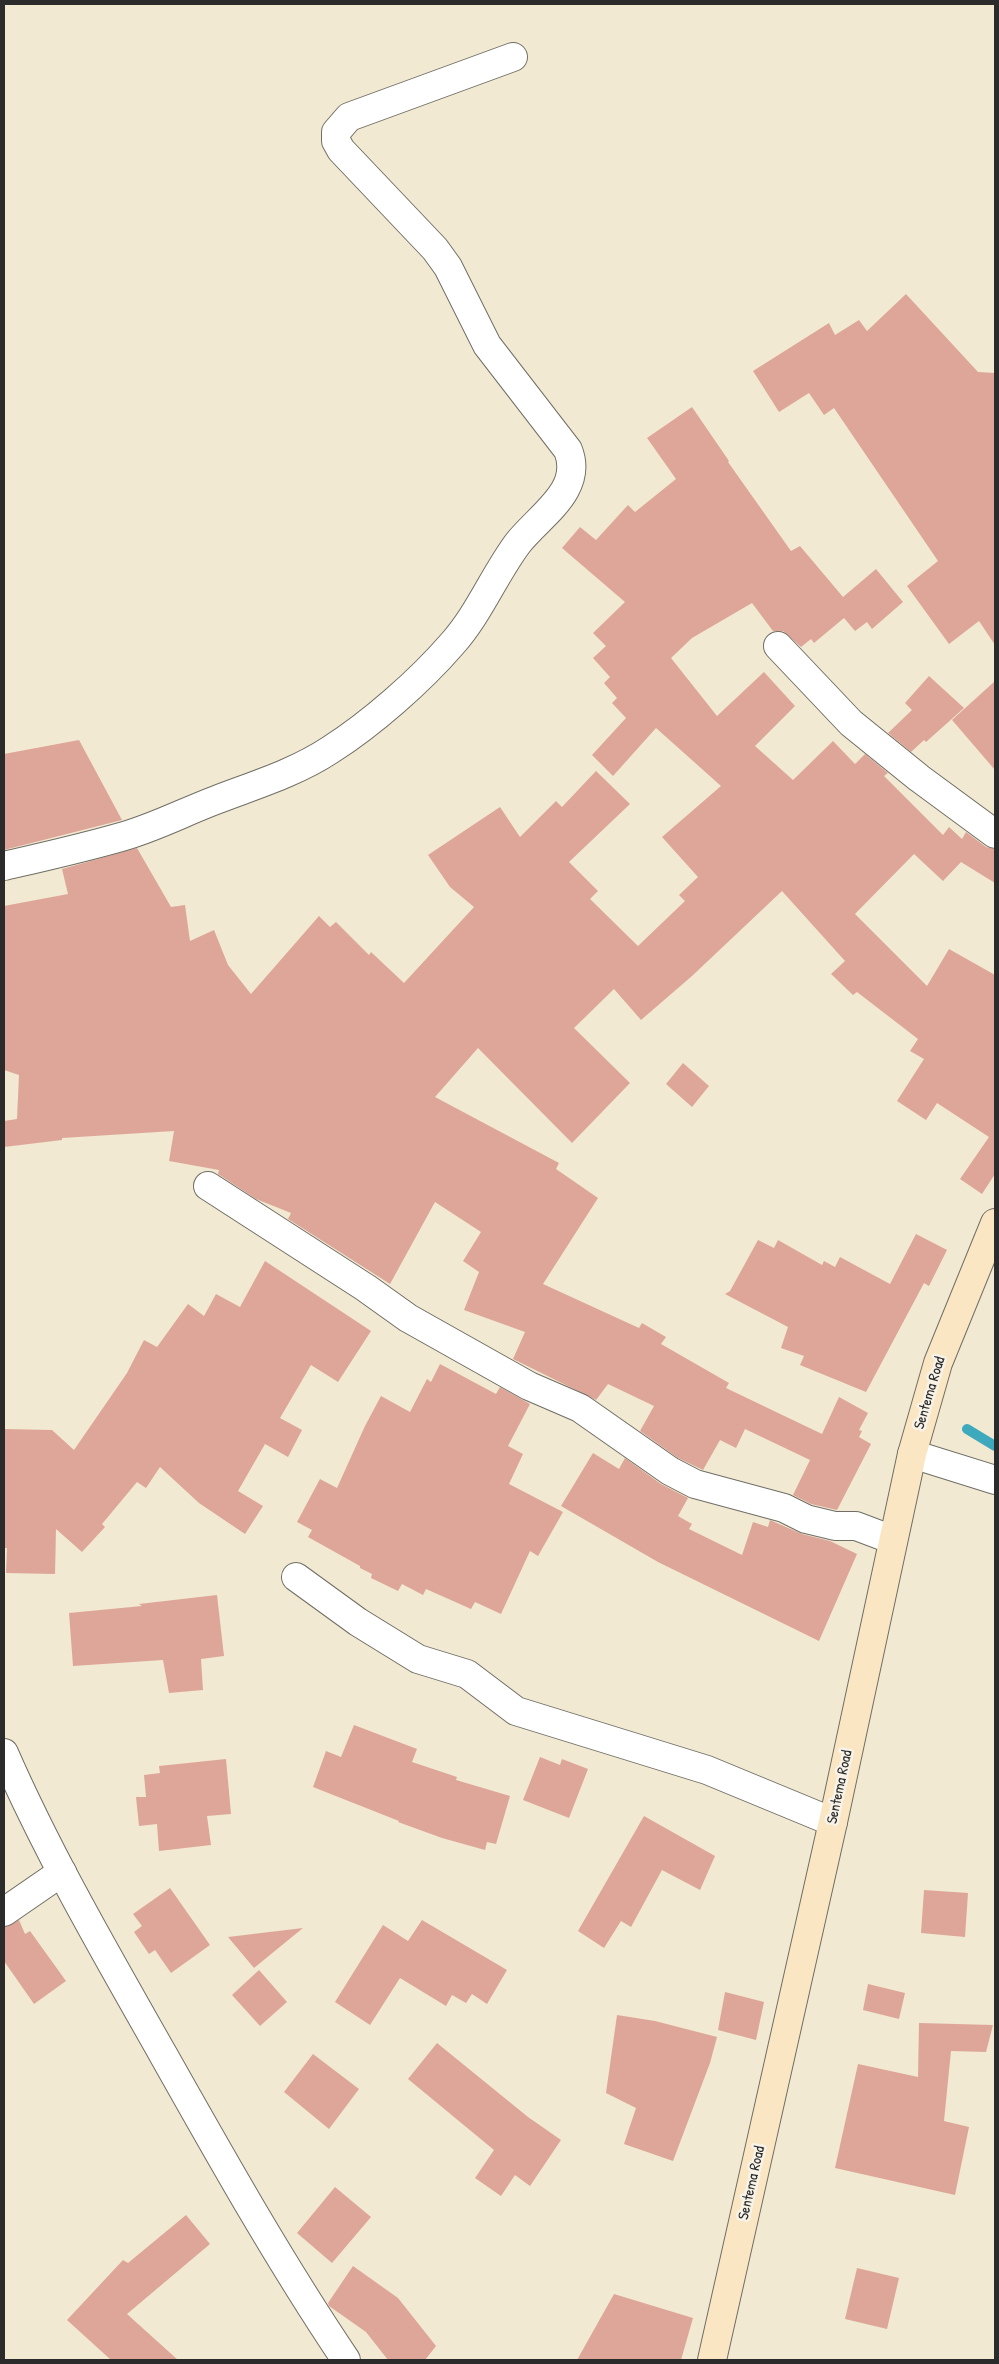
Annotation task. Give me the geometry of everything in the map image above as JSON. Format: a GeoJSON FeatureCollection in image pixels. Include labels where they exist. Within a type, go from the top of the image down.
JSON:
{"type":"FeatureCollection","features":[{"type":"Feature","properties":{"kind":"main road","name":"Sentema Road"},"geometry":{"type":"LineString","coordinates":[[712,2360],[833,1822],[912,1454],[938,1363],[995,1223]]}},
{"type":"Feature","properties":{"kind":"street"},"geometry":{"type":"LineString","coordinates":[[4,866],[122,837],[146,829],[298,769],[331,750],[371,719],[431,667],[454,642],[518,544],[569,485],[573,472],[572,460],[568,450],[487,345],[448,267],[435,249],[341,150],[336,141],[336,132],[349,117],[513,57]]}},
{"type":"Feature","properties":{"kind":"street"},"geometry":{"type":"LineString","coordinates":[[778,646],[851,722],[919,778],[995,834]]}},
{"type":"Feature","properties":{"kind":"street"},"geometry":{"type":"LineString","coordinates":[[208,1186],[366,1288],[408,1318],[529,1386],[580,1408],[670,1471],[695,1484],[784,1508],[806,1519],[835,1526],[856,1526],[893,1540]]}},
{"type":"Feature","properties":{"kind":"street"},"geometry":{"type":"LineString","coordinates":[[912,1454],[995,1480]]}},
{"type":"Feature","properties":{"kind":"street"},"geometry":{"type":"LineString","coordinates":[[296,1577],[366,1627],[418,1659],[467,1674],[516,1711],[707,1770],[833,1822]]}},
{"type":"Feature","properties":{"kind":"street"},"geometry":{"type":"LineString","coordinates":[[4,1753],[32,1815],[87,1920],[251,2209],[292,2278],[346,2360]]}},
{"type":"Feature","properties":{"kind":"street"},"geometry":{"type":"LineString","coordinates":[[4,1912],[62,1872]]}},
{"type":"Feature","properties":{"kind":"building"},"geometry":{"type":"Polygon","coordinates":[[[906,294],[978,372],[995,373],[995,645],[979,621],[949,644],[907,586],[938,561],[834,408],[824,415],[809,393],[779,412],[753,371],[829,323],[835,335],[859,320],[867,331],[906,294]]]}},
{"type":"Feature","properties":{"kind":"building"},"geometry":{"type":"Polygon","coordinates":[[[692,407],[791,551],[800,546],[843,597],[876,569],[903,602],[872,629],[867,622],[855,631],[844,618],[814,643],[811,639],[801,647],[783,631],[773,631],[752,603],[692,638],[671,658],[717,716],[764,672],[795,706],[755,746],[793,780],[833,741],[855,764],[865,754],[888,773],[884,776],[943,835],[949,827],[962,839],[966,832],[986,847],[995,849],[995,883],[961,862],[943,881],[914,854],[855,914],[927,986],[949,949],[995,975],[995,1174],[982,1194],[960,1179],[989,1137],[937,1103],[926,1120],[897,1101],[924,1059],[910,1051],[918,1039],[857,992],[853,995],[831,974],[845,961],[782,891],[692,976],[641,1020],[614,989],[574,1028],[630,1083],[572,1143],[478,1048],[435,1097],[559,1163],[556,1169],[598,1198],[543,1284],[639,1328],[642,1323],[666,1337],[661,1344],[729,1383],[726,1388],[822,1434],[839,1397],[868,1413],[859,1430],[862,1431],[859,1437],[871,1444],[837,1510],[811,1504],[793,1495],[810,1460],[745,1429],[736,1448],[720,1440],[703,1470],[678,1458],[640,1431],[654,1406],[608,1384],[596,1400],[513,1359],[525,1332],[464,1310],[479,1272],[463,1261],[481,1232],[435,1202],[390,1284],[288,1219],[291,1213],[256,1199],[218,1174],[219,1170],[169,1161],[174,1131],[62,1138],[62,1140],[4,1147],[4,1121],[17,1119],[19,1075],[4,1070],[4,906],[68,894],[62,869],[137,848],[171,907],[185,905],[190,941],[214,930],[228,965],[251,994],[319,916],[330,927],[336,922],[369,955],[371,952],[404,983],[474,907],[450,887],[428,855],[500,807],[520,837],[556,801],[562,807],[596,771],[630,804],[569,862],[598,891],[590,899],[638,946],[685,901],[679,895],[698,877],[662,837],[721,786],[656,728],[613,776],[592,755],[626,718],[612,703],[617,698],[604,683],[610,677],[593,658],[606,646],[593,633],[625,602],[562,548],[580,527],[596,540],[628,505],[635,512],[676,479],[647,438],[692,407]]]}},
{"type":"Feature","properties":{"kind":"building"},"geometry":{"type":"Polygon","coordinates":[[[929,676],[964,708],[926,742],[924,740],[911,752],[888,733],[912,710],[905,703],[929,676]]]}},
{"type":"Feature","properties":{"kind":"building"},"geometry":{"type":"Polygon","coordinates":[[[995,681],[995,770],[952,720],[995,681]]]}},
{"type":"Feature","properties":{"kind":"building"},"geometry":{"type":"Polygon","coordinates":[[[79,740],[122,820],[4,850],[4,754],[79,740]]]}},
{"type":"Feature","properties":{"kind":"building"},"geometry":{"type":"Polygon","coordinates":[[[683,1063],[709,1086],[692,1107],[666,1084],[683,1063]]]}},
{"type":"Feature","properties":{"kind":"building"},"geometry":{"type":"Polygon","coordinates":[[[916,1234],[947,1250],[929,1286],[924,1283],[866,1392],[800,1365],[804,1356],[781,1348],[788,1327],[725,1294],[730,1291],[758,1240],[774,1248],[778,1240],[822,1265],[824,1261],[835,1267],[840,1257],[890,1284],[916,1234]]]}},
{"type":"Feature","properties":{"kind":"building"},"geometry":{"type":"Polygon","coordinates":[[[265,1261],[371,1331],[338,1382],[311,1365],[280,1418],[302,1430],[288,1457],[265,1444],[238,1491],[263,1506],[245,1534],[199,1503],[160,1467],[146,1488],[137,1482],[102,1524],[105,1527],[82,1552],[56,1529],[55,1574],[6,1573],[7,1548],[4,1548],[4,1429],[52,1430],[74,1450],[127,1373],[144,1340],[157,1347],[188,1304],[204,1316],[216,1294],[240,1307],[265,1261]]]}},
{"type":"Feature","properties":{"kind":"building"},"geometry":{"type":"Polygon","coordinates":[[[440,1364],[496,1394],[500,1387],[530,1404],[508,1446],[523,1454],[509,1484],[563,1512],[538,1556],[530,1551],[501,1614],[475,1602],[471,1609],[426,1589],[423,1595],[402,1584],[398,1591],[371,1578],[372,1574],[360,1568],[360,1566],[308,1537],[312,1530],[297,1522],[320,1479],[337,1488],[381,1396],[410,1412],[427,1379],[431,1382],[440,1364]]]}},
{"type":"Feature","properties":{"kind":"building"},"geometry":{"type":"Polygon","coordinates":[[[593,1453],[619,1469],[625,1458],[661,1484],[688,1498],[678,1516],[692,1524],[689,1529],[742,1555],[753,1522],[768,1527],[770,1520],[802,1534],[830,1541],[857,1554],[819,1641],[658,1562],[561,1506],[593,1453]]]}},
{"type":"Feature","properties":{"kind":"building"},"geometry":{"type":"Polygon","coordinates":[[[217,1595],[224,1656],[201,1659],[203,1690],[169,1693],[163,1660],[73,1666],[69,1613],[142,1606],[139,1604],[217,1595]]]}},
{"type":"Feature","properties":{"kind":"building"},"geometry":{"type":"Polygon","coordinates":[[[354,1725],[417,1749],[412,1762],[457,1777],[456,1780],[510,1796],[496,1844],[487,1842],[485,1850],[442,1838],[313,1787],[326,1751],[341,1757],[354,1725]]]}},
{"type":"Feature","properties":{"kind":"building"},"geometry":{"type":"Polygon","coordinates":[[[540,1757],[560,1765],[562,1759],[588,1769],[569,1818],[523,1800],[540,1757]]]}},
{"type":"Feature","properties":{"kind":"building"},"geometry":{"type":"Polygon","coordinates":[[[226,1759],[231,1814],[207,1816],[211,1845],[159,1851],[157,1824],[139,1826],[136,1797],[146,1797],[144,1775],[160,1773],[159,1766],[226,1759]]]}},
{"type":"Feature","properties":{"kind":"building"},"geometry":{"type":"Polygon","coordinates":[[[644,1816],[715,1856],[700,1890],[662,1870],[631,1927],[621,1921],[604,1948],[578,1931],[644,1816]]]}},
{"type":"Feature","properties":{"kind":"building"},"geometry":{"type":"Polygon","coordinates":[[[170,1888],[210,1945],[171,1973],[155,1950],[149,1954],[134,1932],[142,1926],[133,1914],[170,1888]]]}},
{"type":"Feature","properties":{"kind":"building"},"geometry":{"type":"Polygon","coordinates":[[[924,1890],[968,1893],[965,1937],[921,1933],[924,1890]]]}},
{"type":"Feature","properties":{"kind":"building"},"geometry":{"type":"Polygon","coordinates":[[[19,1920],[25,1934],[30,1931],[66,1981],[34,2004],[4,1961],[4,1927],[19,1920]]]}},
{"type":"Feature","properties":{"kind":"building"},"geometry":{"type":"Polygon","coordinates":[[[422,1920],[507,1970],[487,2004],[472,1994],[466,2003],[452,1995],[446,2006],[400,1978],[370,2025],[335,2002],[383,1925],[408,1941],[422,1920]]]}},
{"type":"Feature","properties":{"kind":"building"},"geometry":{"type":"Polygon","coordinates":[[[303,1928],[254,1968],[228,1937],[303,1928]]]}},
{"type":"Feature","properties":{"kind":"building"},"geometry":{"type":"Polygon","coordinates":[[[259,1970],[287,2002],[260,2026],[232,1995],[259,1970]]]}},
{"type":"Feature","properties":{"kind":"building"},"geometry":{"type":"Polygon","coordinates":[[[868,1984],[905,1993],[899,2019],[863,2010],[868,1984]]]}},
{"type":"Feature","properties":{"kind":"building"},"geometry":{"type":"Polygon","coordinates":[[[725,1992],[764,2002],[756,2040],[718,2030],[725,1992]]]}},
{"type":"Feature","properties":{"kind":"building"},"geometry":{"type":"Polygon","coordinates":[[[617,2015],[655,2021],[717,2037],[710,2063],[673,2161],[624,2144],[636,2108],[606,2093],[617,2015]]]}},
{"type":"Feature","properties":{"kind":"building"},"geometry":{"type":"Polygon","coordinates":[[[919,2023],[993,2025],[986,2052],[951,2051],[944,2121],[969,2127],[955,2195],[835,2168],[858,2064],[918,2077],[919,2023]]]}},
{"type":"Feature","properties":{"kind":"building"},"geometry":{"type":"Polygon","coordinates":[[[437,2043],[528,2117],[561,2140],[530,2186],[515,2175],[501,2196],[475,2178],[494,2150],[408,2079],[437,2043]]]}},
{"type":"Feature","properties":{"kind":"building"},"geometry":{"type":"Polygon","coordinates":[[[313,2054],[359,2089],[329,2129],[284,2092],[313,2054]]]}},
{"type":"Feature","properties":{"kind":"building"},"geometry":{"type":"Polygon","coordinates":[[[335,2187],[371,2217],[332,2263],[297,2233],[335,2187]]]}},
{"type":"Feature","properties":{"kind":"building"},"geometry":{"type":"Polygon","coordinates":[[[186,2215],[210,2244],[127,2314],[178,2360],[111,2360],[67,2320],[123,2260],[128,2263],[186,2215]]]}},
{"type":"Feature","properties":{"kind":"building"},"geometry":{"type":"Polygon","coordinates":[[[353,2266],[398,2298],[436,2346],[425,2360],[388,2360],[366,2332],[329,2306],[328,2303],[353,2266]]]}},
{"type":"Feature","properties":{"kind":"building"},"geometry":{"type":"Polygon","coordinates":[[[857,2268],[899,2278],[887,2329],[845,2319],[857,2268]]]}},
{"type":"Feature","properties":{"kind":"building"},"geometry":{"type":"Polygon","coordinates":[[[614,2294],[693,2318],[681,2360],[577,2360],[614,2294]]]}},
{"type":"Feature","properties":{"kind":"waterway"},"geometry":{"type":"LineString","coordinates":[[967,1429],[995,1446]]}}]}
